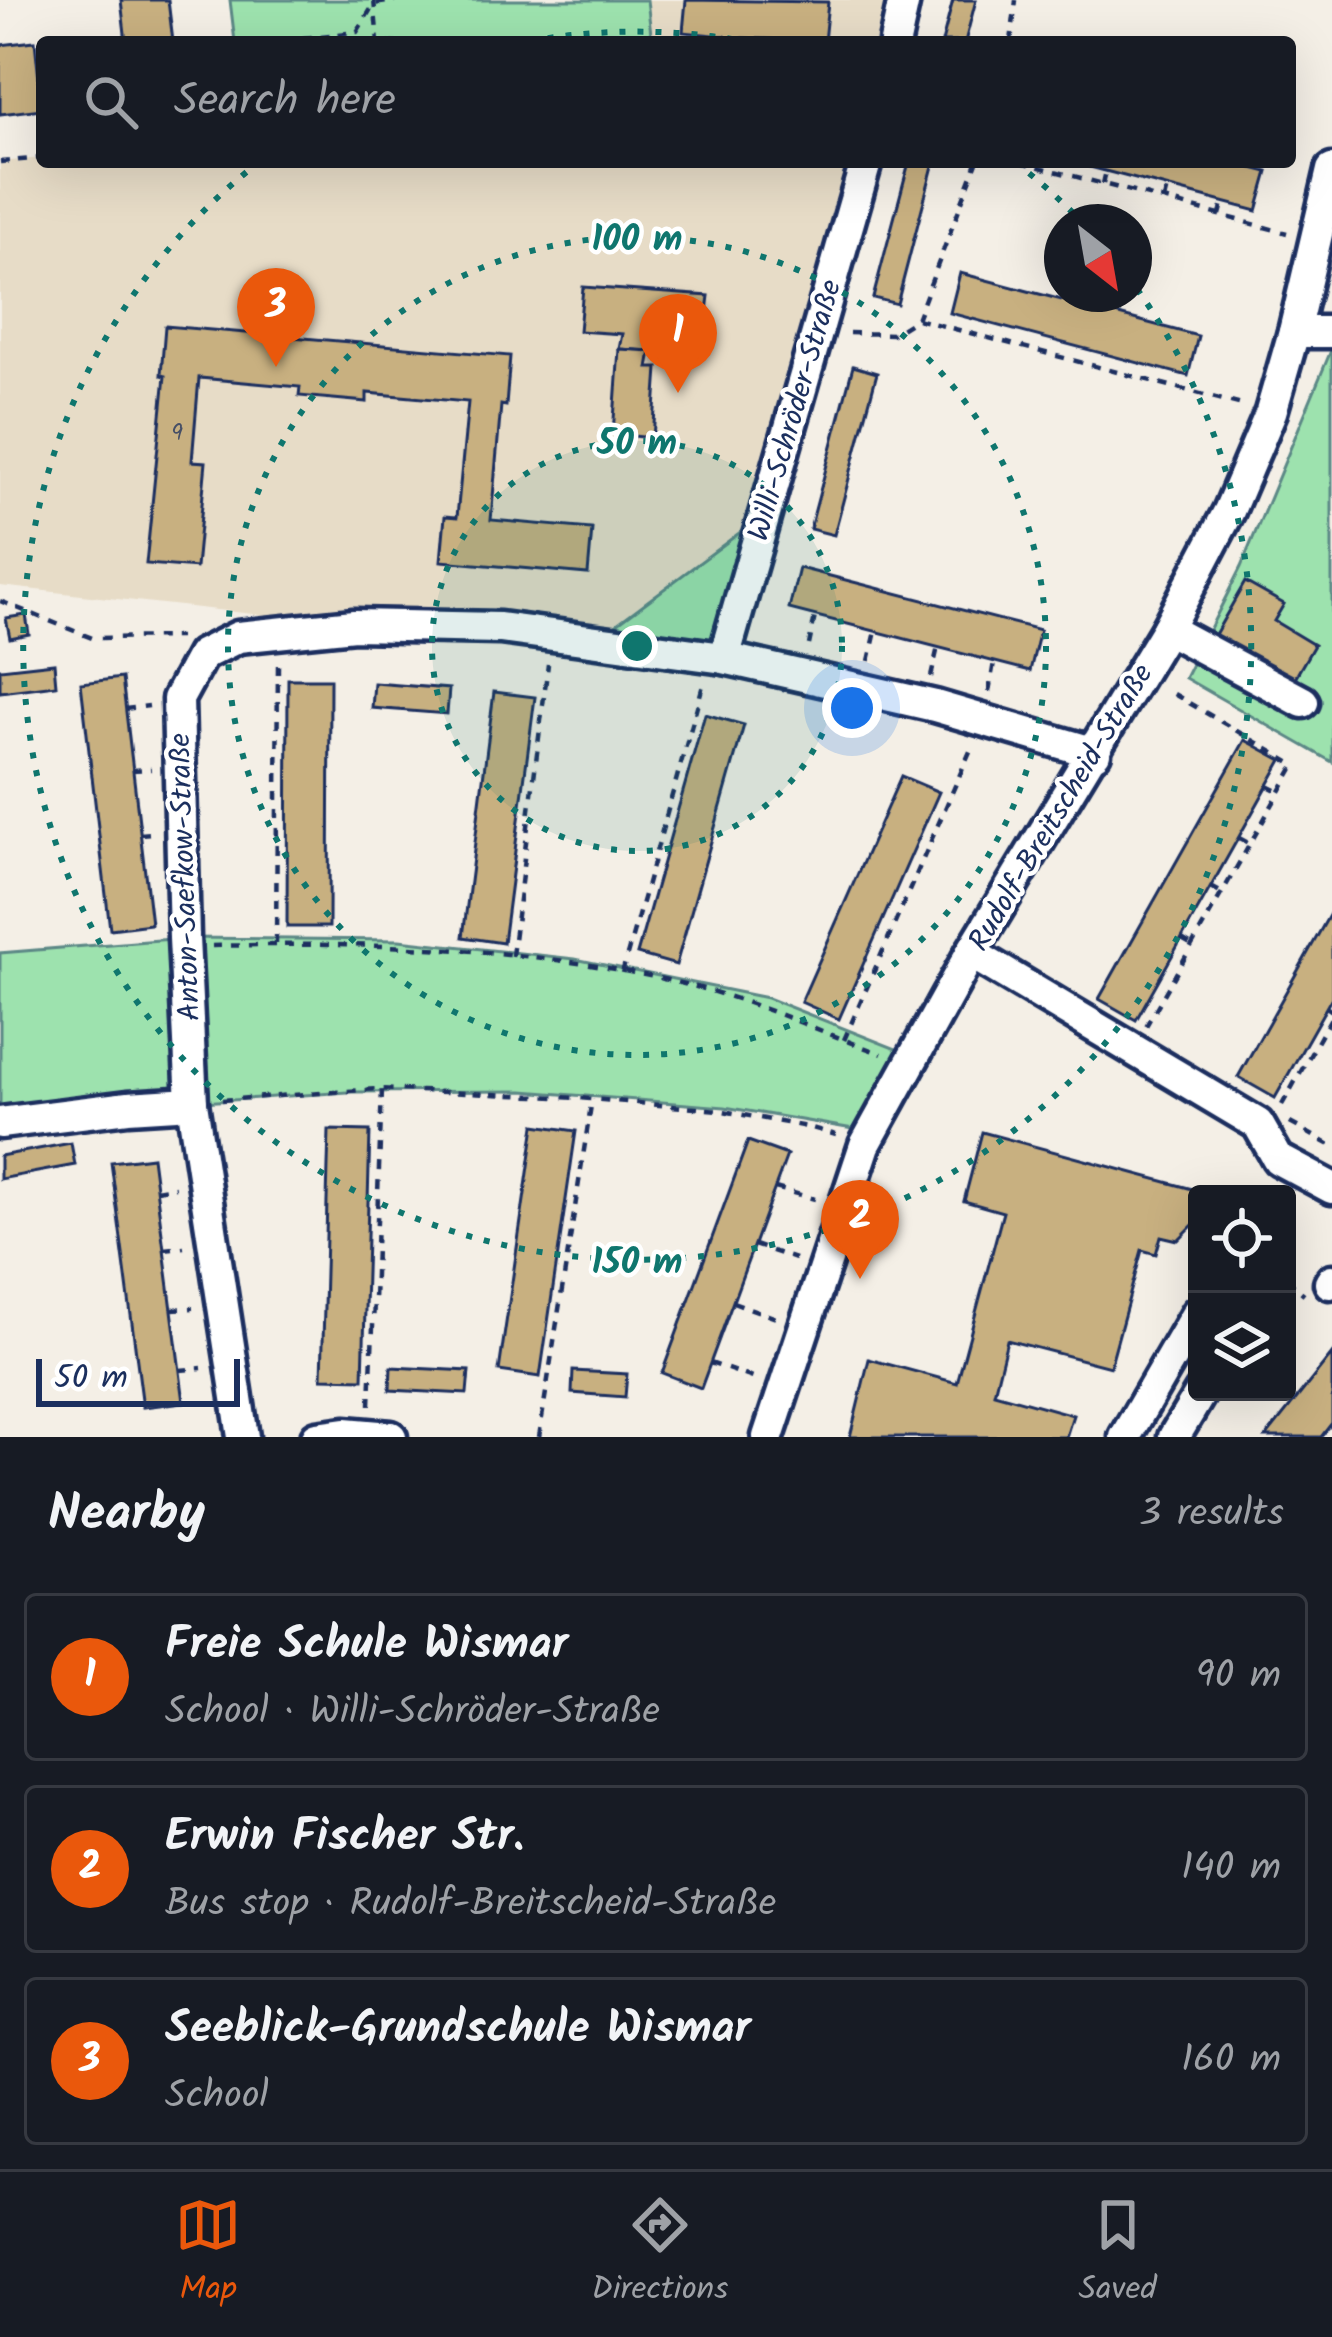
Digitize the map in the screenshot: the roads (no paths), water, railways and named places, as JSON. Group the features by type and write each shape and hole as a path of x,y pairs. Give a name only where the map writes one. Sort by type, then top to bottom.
{"street":[{"path":"897,36 904,0"},
{"name":"Willi-Schröder-Straße","path":"717,657 864,168"},
{"name":"Rudolf-Breitscheid-Straße","path":"768,1437 865,1144 971,953 1141,675 1219,532 1270,412 1332,170"},
{"path":"1294,332 1332,332"},
{"name":"Anton-Saefkow-Straße","path":"242,1437 192,1102 178,699 202,655 238,638 354,625 500,628 717,657"},
{"path":"1167,629 1303,702"},
{"path":"717,657 925,704 1095,753"},
{"path":"971,953 1258,1124 1278,1159 1332,1188"},
{"path":"0,1123 192,1102"},
{"path":"1125,1437 1187,1352"},
{"path":"1174,1437 1196,1401"},
{"path":"317,1437 380,1436"}],"place":[{"name":"Seeblick-Grundschule Wismar","path":"276,367"},
{"name":"Freie Schule Wismar","path":"678,393"},
{"name":"Erwin Fischer Str.","path":"860,1279"}]}
